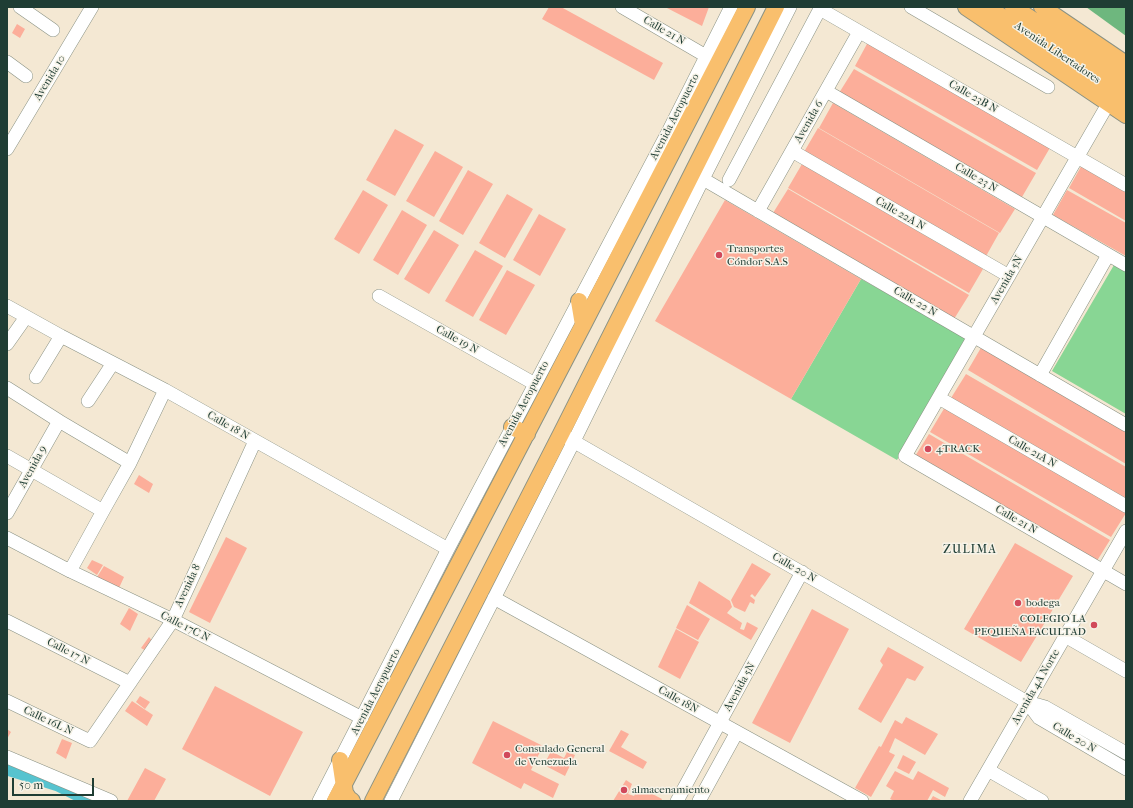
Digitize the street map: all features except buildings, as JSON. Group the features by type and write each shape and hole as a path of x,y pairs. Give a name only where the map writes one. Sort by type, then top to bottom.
{"main road":[{"name":"Avenida Aeropuerto","path":"335,801 747,7"},
{"path":"372,800 568,437 776,7"},
{"path":"966,7 1126,115"},
{"name":"Avenida Libertadores","path":"987,7 1126,99"},
{"name":"Avenida Libertadores","path":"1014,7 1126,81"},
{"path":"1042,7 1126,64"},
{"path":"579,301 583,325"},
{"path":"512,427 526,434"},
{"path":"340,760 345,793 352,801"}],"street":[{"path":"20,7 53,30"},
{"name":"Avenida 10","path":"7,149 92,7"},
{"name":"Calle 21 N","path":"622,7 706,56"},
{"name":"Avenida Aeropuerto","path":"319,801 448,549 668,132 731,7"},
{"path":"618,336 703,180 790,7"},
{"path":"911,7 1048,87"},
{"path":"728,180 820,8"},
{"name":"Calle 23B N","path":"820,8 1126,185"},
{"name":"Avenida 6","path":"758,211 860,32"},
{"path":"7,62 26,76"},
{"name":"Calle 23 N","path":"826,92 1126,265"},
{"name":"Avenida 5N","path":"905,456 1108,104"},
{"name":"Calle 22A N","path":"792,151 1009,276"},
{"name":"Calle 22 N","path":"703,180 1126,425"},
{"path":"1040,375 1108,255"},
{"name":"Calle 19 N","path":"379,296 535,384"},
{"name":"Calle 18 N","path":"7,306 165,390 448,549"},
{"path":"7,344 26,317"},
{"path":"36,377 61,336"},
{"path":"88,401 113,363"},
{"path":"7,388 130,463"},
{"path":"70,571 130,463 165,390"},
{"name":"Calle 21A N","path":"939,398 1126,506"},
{"name":"Avenida 9","path":"7,513 59,421"},
{"path":"391,801 494,598 568,437"},
{"name":"Calle 20 N","path":"568,437 1027,702 1045,707 1126,753"},
{"name":"Avenida 8","path":"90,740 173,620 254,441"},
{"path":"7,456 103,511"},
{"name":"Calle 21 N","path":"905,456 1126,584"},
{"name":"Avenida 4A Norte","path":"970,801 1126,531"},
{"name":"Calle 17C N","path":"7,538 70,571 173,620 362,718"},
{"name":"Avenida 5N","path":"677,801 802,572"},
{"name":"Calle 18N","path":"494,598 862,801"},
{"name":"Calle 17 N","path":"7,620 130,683"},
{"path":"1065,636 1126,671"},
{"name":"Calle 16L N","path":"7,701 90,740"},
{"name":"Calle 20 N","path":"1027,702 1039,718 1126,769"},
{"path":"699,801 737,732"},
{"path":"7,757 110,801"},
{"path":"988,770 1042,801"}],"green space":[{"path":"1086,7 1126,7 1126,36"},
{"path":"1114,265 1126,272 1126,414 1052,371"},
{"path":"861,279 966,337 897,460 791,399"}],"waterway":[{"path":"7,770 58,786 88,801"}],"place":[{"name":"Transportes Cóndor S.A.S","path":"719,255"},
{"name":"4TRACK","path":"928,449"},
{"name":"bodega","path":"1018,603"},
{"name":"COLEGIO LA PEQUEÑA FACULTAD","path":"1094,625"},
{"name":"Consulado General de Venezuela","path":"507,755"},
{"name":"almacenamiento","path":"624,790"}],"district":[{"name":"ZULIMA","path":"970,550"}]}
